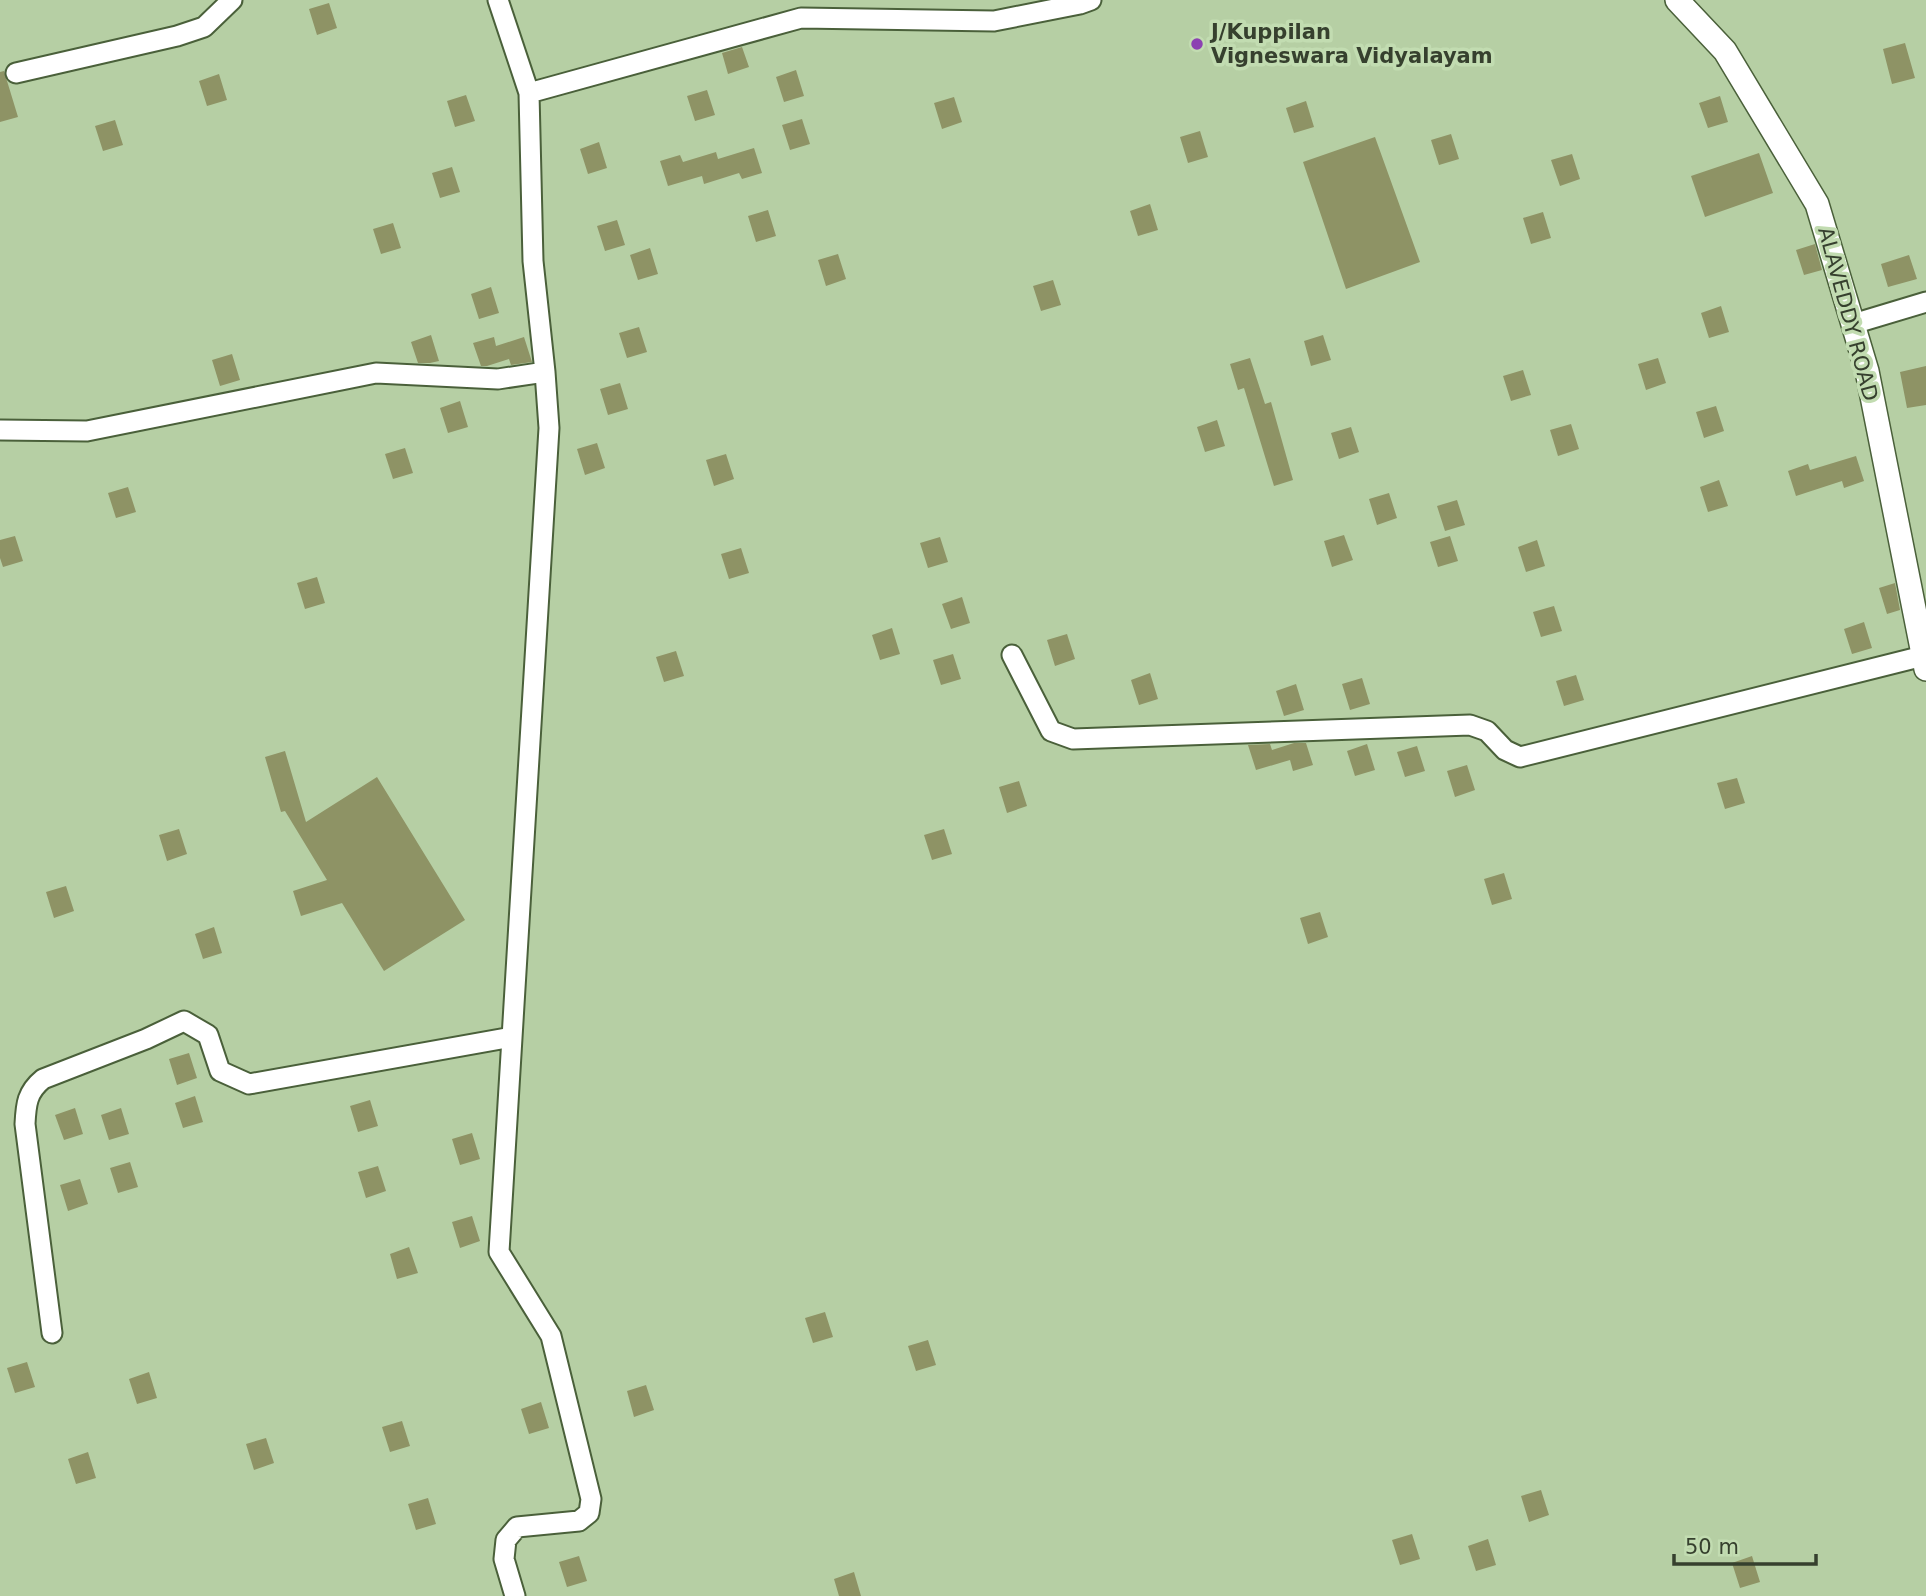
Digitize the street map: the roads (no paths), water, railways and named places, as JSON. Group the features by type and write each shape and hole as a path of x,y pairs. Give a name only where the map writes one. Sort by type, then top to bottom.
{"street":[{"path":"16,73 177,36 204,27 232,0"},
{"path":"498,0 529,93 533,261 548,428 499,1252 551,1336 591,1499 589,1513 579,1521 517,1527 506,1540 504,1559 515,1596"},
{"path":"529,93 801,18 994,21 1091,0"},
{"name":"ALAVEDDY ROAD","path":"1677,0 1725,51 1818,204 1867,371 1918,585 1925,662"},
{"path":"1853,324 1926,302"},
{"path":"0,430 87,431 376,373 498,379 545,372"},
{"path":"1012,655 1051,731 1073,739 1470,725 1487,731 1505,750 1520,757 1925,662"},
{"path":"52,1333 25,1124 26,1100 32,1088 43,1079 146,1039 184,1021 208,1035 220,1071 249,1084 512,1037"}],"place":[{"name":"J/Kuppilan Vigneswara Vidyalayam","path":"1197,44"}]}
